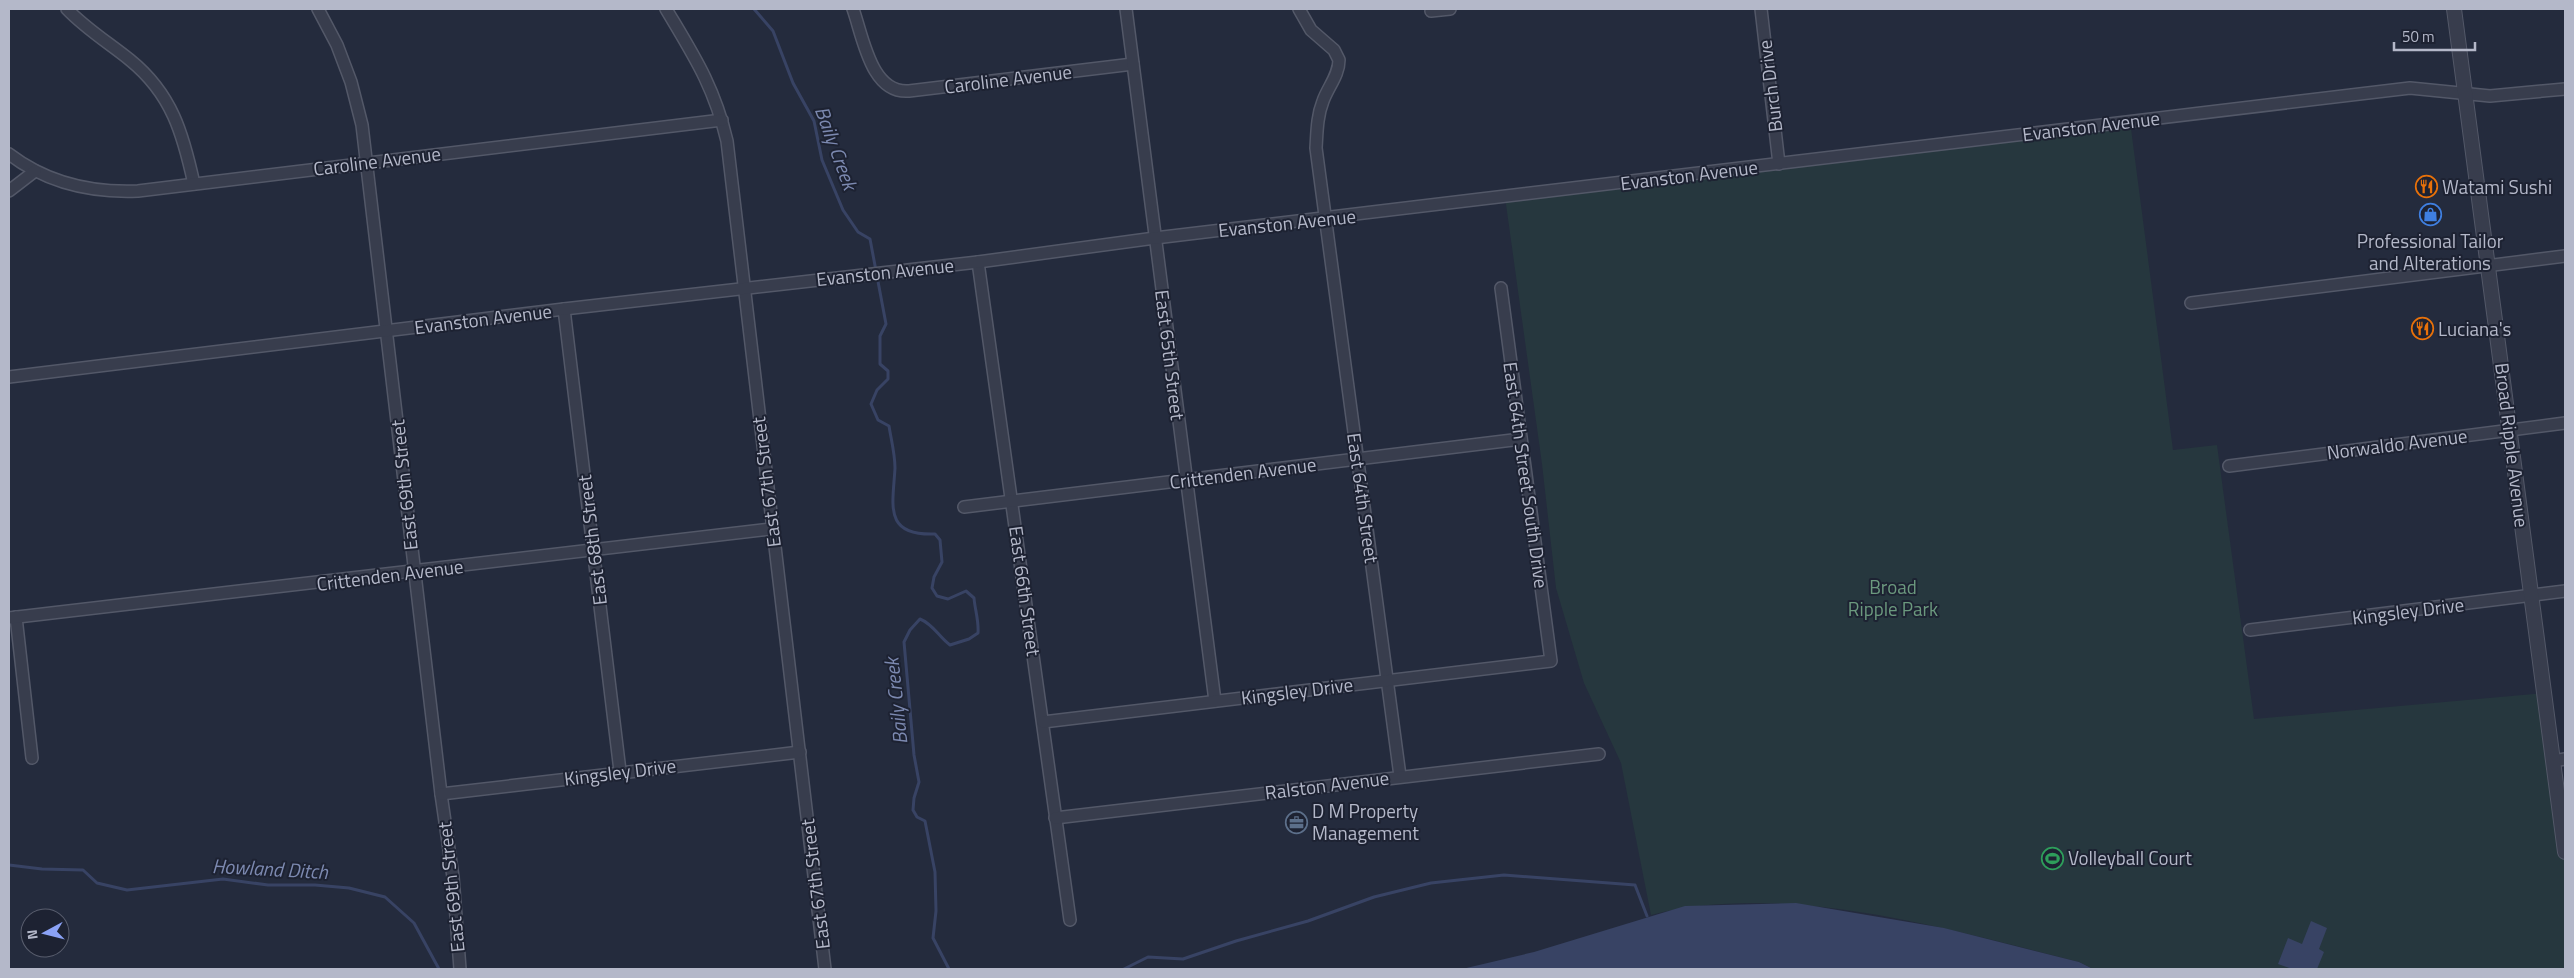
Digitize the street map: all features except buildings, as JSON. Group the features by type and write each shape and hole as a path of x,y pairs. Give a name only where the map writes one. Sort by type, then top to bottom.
{"street":[{"path":"67,9 96,35 133,63 158,89 172,110 182,133 194,184"},
{"name":"East 69th Street","path":"318,9 337,44 351,82 362,125 440,794 453,877 460,969"},
{"name":"East 67th Street","path":"666,9 703,71 716,100 727,140 771,529 800,752 825,969"},
{"name":"Caroline Avenue","path":"853,9 874,68 884,84 894,90 906,92 1133,64"},
{"name":"East 65th Street","path":"1126,9 1215,701"},
{"name":"East 64th Street","path":"1299,9 1311,30 1338,56 1339,65 1322,101 1316,148 1400,776"},
{"path":"1431,11 1450,9"},
{"name":"Burch Drive","path":"1761,9 1779,164"},
{"name":"Broad Ripple Avenue","path":"2454,9 2531,595 2559,760 2565,852"},
{"name":"Evanston Avenue","path":"9,377 564,309 978,262 1156,238 2410,88 2490,96 2565,89"},
{"name":"Caroline Avenue","path":"9,154 35,171 74,186 105,191 138,191 722,120"},
{"path":"9,191 35,171"},
{"path":"2191,303 2565,256"},
{"name":"East 66th Street","path":"978,262 1013,501 1070,920"},
{"name":"East 64th Street South Drive","path":"1501,288 1550,661"},
{"name":"East 68th Street","path":"564,309 620,771"},
{"name":"Norwaldo Avenue","path":"2229,466 2565,423"},
{"name":"Crittenden Avenue","path":"964,506 1520,439"},
{"name":"Crittenden Avenue","path":"13,617 414,572 771,529"},
{"name":"Kingsley Drive","path":"2250,630 2565,591"},
{"path":"13,617 32,758"},
{"name":"Kingsley Drive","path":"1042,722 1550,661"},
{"name":"Kingsley Drive","path":"440,794 620,771 800,752"},
{"name":"Ralston Avenue","path":"1055,818 1599,754"}],"green space":[{"name":"Broad Ripple Park","path":"2130,121 2173,450 2217,445 2254,719 2544,693 2565,854 2565,969 2093,969 2079,962 1921,923 1811,906 1756,903 1702,906 1651,915 1621,763 1584,683 1556,588 1542,464 1505,197"}],"water":[{"path":"1796,903 1944,928 2079,962 2093,969 1462,969 1534,952 1685,906"},
{"path":"2311,921 2327,928 2319,949 2324,952 2317,969 2292,969 2278,964 2288,938 2302,944"}],"waterway":[{"name":"Baily Creek","path":"754,9 773,31 793,83 814,121 822,160 843,210 858,232 870,239 886,324 880,336 880,364 888,371 888,379 877,390 871,404 878,420 889,426 895,463 893,494 895,516 899,524 907,530 935,534 940,540 942,562 934,577 932,588 937,596 948,599 966,591 974,598 978,633 969,639 950,645 929,624 920,619 910,630 904,642 914,755 919,782 914,798 913,810 917,817 925,821 935,872 936,911 933,938 949,969"},
{"name":"Howland Ditch","path":"9,865 42,869 83,870 97,883 127,890 223,879 268,885 315,885 349,888 385,897 414,923 439,969"},
{"path":"1124,969 1148,957 1183,959 1236,941 1308,921 1374,897 1431,883 1504,875 1635,885 1647,916"}],"place":[{"name":"Watami Sushi","path":"2426,187"},
{"name":"Professional Tailor and Alterations","path":"2430,215"},
{"name":"Luciana's","path":"2422,329"},
{"name":"D M Property Management","path":"1296,822"},
{"name":"Volleyball Court","path":"2052,858"}]}
